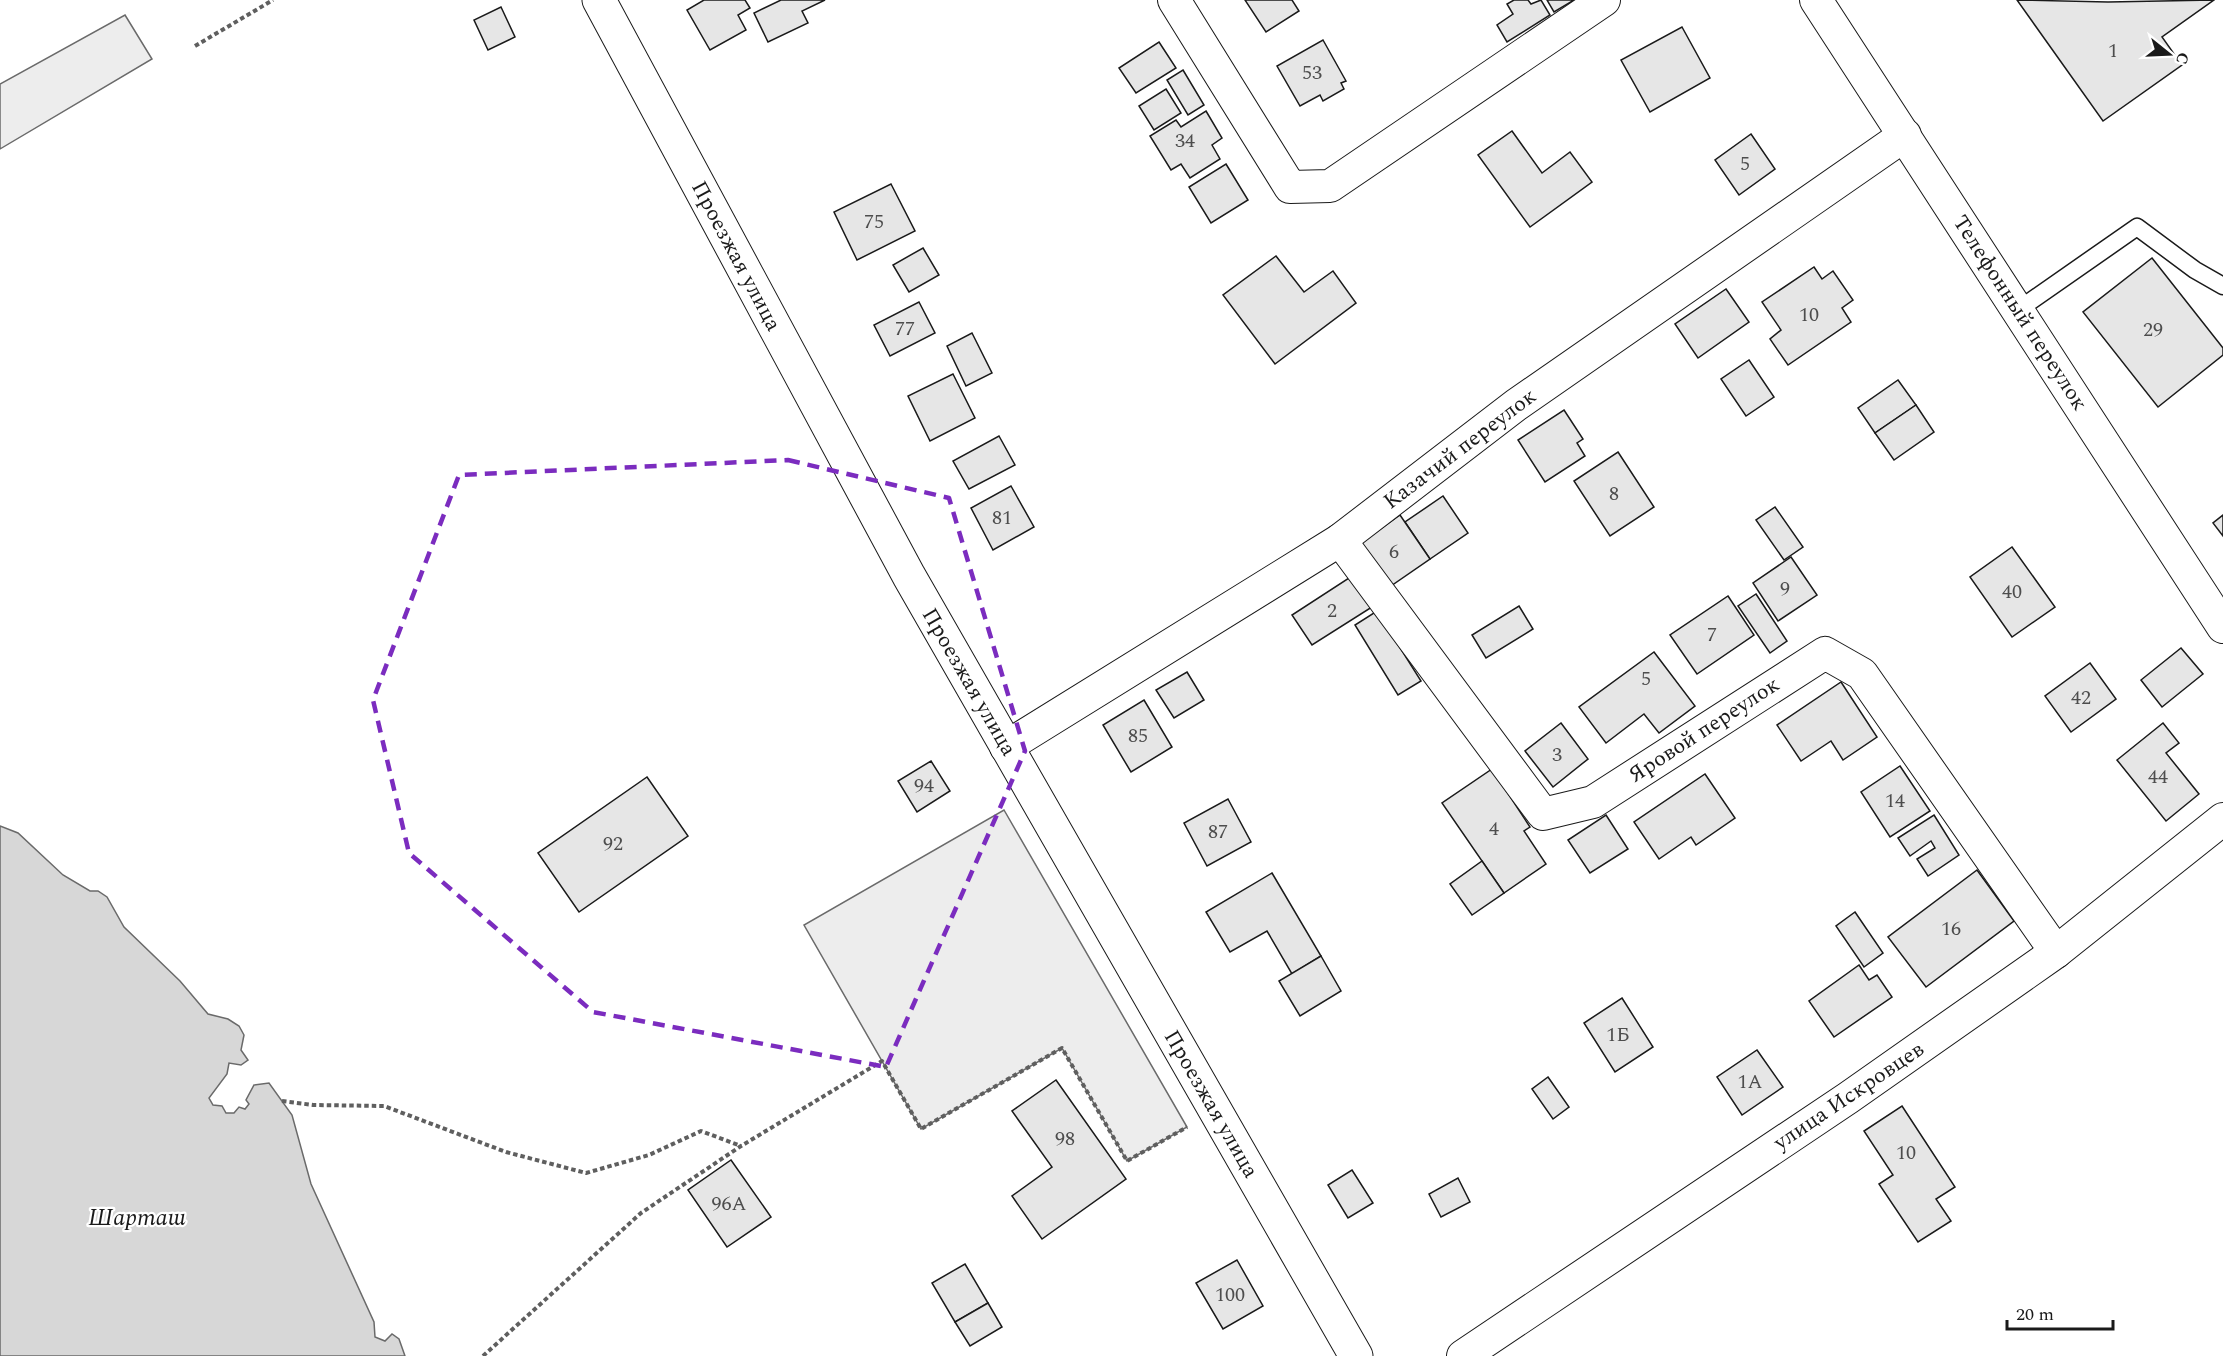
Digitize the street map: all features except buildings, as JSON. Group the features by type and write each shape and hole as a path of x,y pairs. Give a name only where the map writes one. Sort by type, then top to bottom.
{"main road":[{"name":"Проезжая улица","path":"599,0 909,576 1356,1356"}],"street":[{"path":"1174,0 1290,187 1330,186 1604,0"},
{"name":"Телефонный переулок","path":"1816,0 2223,627"},
{"name":"Казачий переулок","path":"1006,747 1340,540 1516,405 1905,135"},
{"name":"Яровой переулок","path":"1340,540 1543,814 1593,802 1825,653 1863,674 2056,952"},
{"name":"улица Искровцев","path":"1463,1356 1848,1098 2056,952 2223,819"}],"lane":[{"path":"2018,310 2137,227 2195,270 2223,286"}],"path":[{"path":"195,46 273,0"},
{"path":"483,1356 641,1213 741,1146 882,1061 921,1129 1062,1048 1127,1161 1187,1127"},
{"path":"282,1101 313,1105 384,1106 506,1152 586,1173 649,1155 701,1131 741,1146"}],"highlighted area":[{"path":"788,460 949,498 1025,751 886,1067 593,1012 409,853 373,700 459,475"}],"shaded area":[{"path":"125,15 152,59 0,149 0,84"},
{"path":"1004,810 1187,1127 1127,1161 1062,1048 921,1129 804,925"}],"water":[{"name":"Шарташ","path":"0,826 18,833 63,875 90,891 98,891 107,897 124,927 180,981 208,1014 228,1019 239,1026 244,1035 241,1050 248,1060 241,1065 229,1063 227,1074 209,1098 213,1105 222,1106 226,1113 234,1113 239,1107 245,1109 249,1104 246,1100 254,1085 269,1083 292,1115 311,1184 374,1322 375,1337 385,1341 392,1334 399,1339 405,1356 0,1356"}]}
